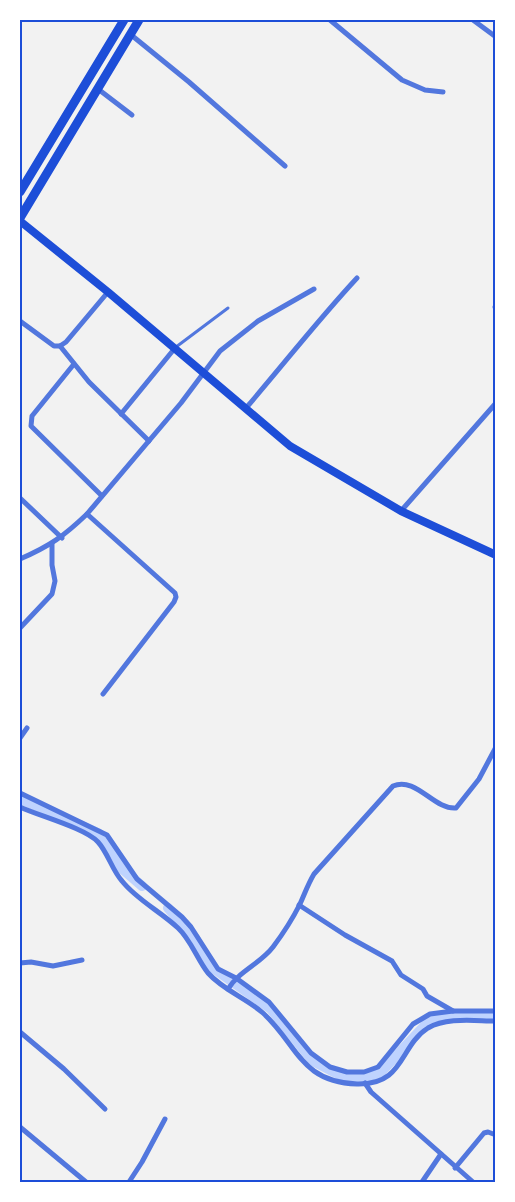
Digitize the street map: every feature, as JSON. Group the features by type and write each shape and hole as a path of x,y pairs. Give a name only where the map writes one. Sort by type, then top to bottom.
{"highway":[{"path":"20,192 124,20"},
{"path":"20,219 139,20"}],"main road":[{"path":"20,219 290,446 401,511 495,555"}],"street":[{"path":"330,20 402,80 425,90 443,92"},
{"path":"473,20 495,37"},
{"path":"130,34 285,166"},
{"path":"98,89 132,115"},
{"path":"246,408 329,308 357,278"},
{"path":"20,559 52,544 87,513 149,441 220,351 258,321 314,289"},
{"path":"60,346 66,342 108,292"},
{"path":"20,321 54,345 60,346 89,382 149,441"},
{"path":"121,414 175,348"},
{"path":"74,364 32,416 31,426 102,496"},
{"path":"401,511 495,403"},
{"path":"20,498 62,537"},
{"path":"87,513 176,596 174,602 103,694"},
{"path":"20,628 52,594 55,581 52,544"},
{"path":"20,738 27,728"},
{"path":"232,984 268,952 299,905 314,874 393,786 406,785 440,804 452,809 456,808 479,779 495,747"},
{"path":"20,793 103,838 130,889 178,928 208,973 276,1008 318,1060 338,1070 360,1079 376,1082 388,1076 420,1034 434,1025 495,1021"},
{"path":"20,807 81,832 103,838 120,867 182,917 218,969 263,1013 298,1057 310,1068 331,1080 360,1079 378,1067 419,1020 430,1014 453,1011 495,1011"},
{"path":"299,905 345,935 392,961 401,975 423,989 427,996 453,1011"},
{"path":"20,963 31,962 53,966 82,960"},
{"path":"20,1032 64,1069 105,1109"},
{"path":"360,1079 371,1092 473,1182"},
{"path":"129,1182 165,1119"},
{"path":"20,1127 86,1182"},
{"path":"456,1168 484,1134 488,1132 495,1135"},
{"path":"422,1182 441,1154"}],"lane":[{"path":"175,348 228,308"}],"waterway":[{"path":"20,799 98,833 110,846 120,867 142,886"},
{"path":"168,908 195,938 210,966 271,1009 313,1061 338,1074 352,1078 364,1078 381,1072 432,1018 459,1014 496,1015"}]}
